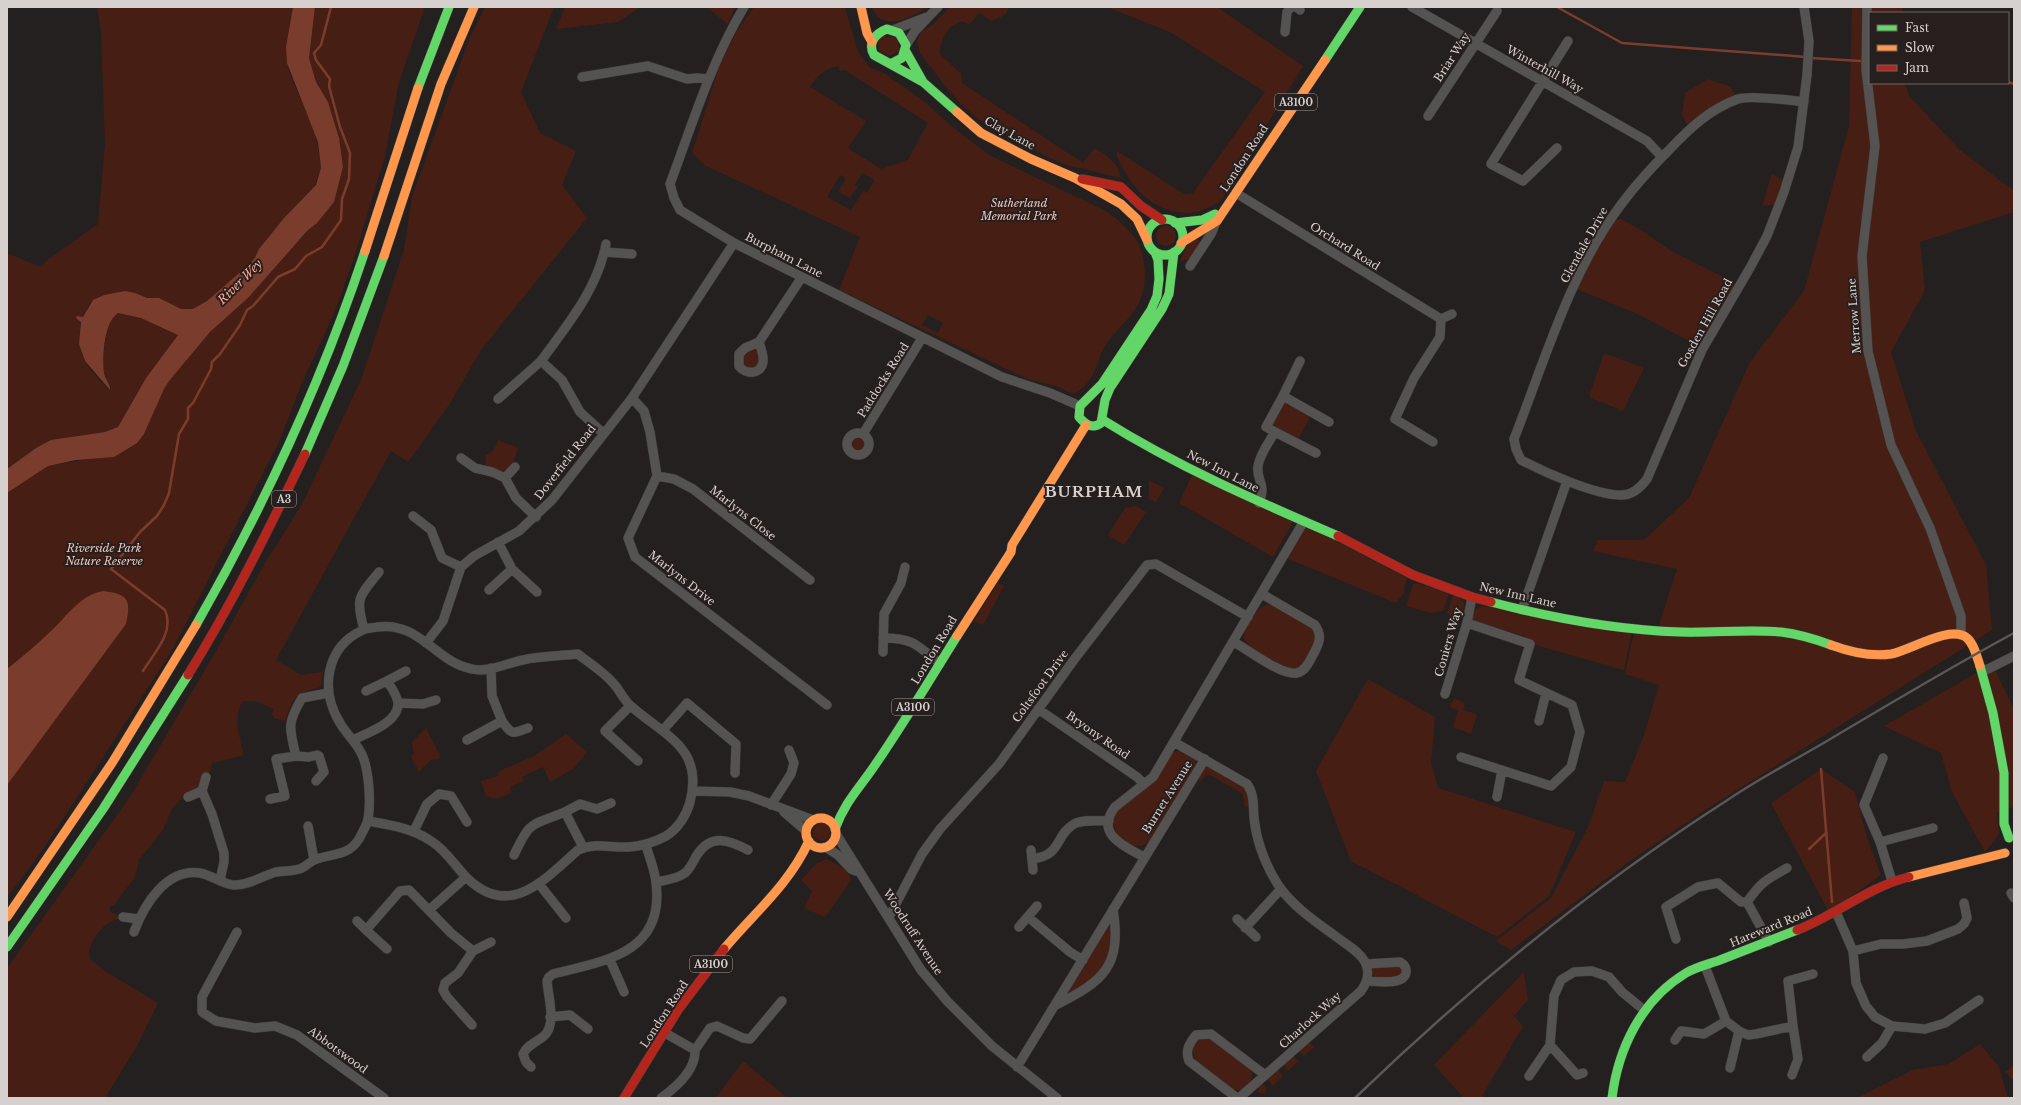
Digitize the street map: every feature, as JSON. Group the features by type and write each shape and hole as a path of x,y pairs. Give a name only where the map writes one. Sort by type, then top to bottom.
{"main road":[{"name":"A3","path":"7,917 150,704 209,605 255,518 298,426 336,333 361,264 425,68 449,7"},
{"name":"A3","path":"7,947 85,836 180,689 239,588 285,498 343,366 394,227 437,93 474,7"},
{"name":"Clay Lane","path":"861,7 872,42 872,52 876,58 923,82 981,133 1031,159 1075,178 1122,204 1137,219 1147,240"},
{"name":"Clay Lane","path":"867,7 871,16 876,21 890,30 899,33 923,82"},
{"name":"London Road","path":"1174,252 1181,243 1217,221 1360,7"},
{"path":"872,42 878,34 890,30"},
{"path":"890,64 902,58 906,48"},
{"name":"Clay Lane","path":"1075,178 1107,183 1121,187 1141,206 1162,220"},
{"name":"London Road","path":"1162,220 1175,223 1202,220 1210,217 1229,204"},
{"path":"1155,252 1165,255 1174,252 1169,294 1162,309 1110,388 1105,400 1105,416 1103,420 1095,426 1086,425 1079,417 1083,404 1102,384 1151,310 1158,290 1159,270 1155,252 1147,240 1149,229 1152,224 1162,220"},
{"path":"1175,223 1182,232 1181,243"},
{"path":"1083,404 1094,400 1098,401 1104,407"},
{"name":"New Inn Lane","path":"1103,420 1216,484 1355,544 1413,576 1472,597 1522,610 1650,630 1681,632 1781,632 1812,638 1847,651 1869,655 1892,654 1947,634 1961,635"},
{"name":"London Road","path":"836,832 841,813 853,793 874,767 940,664 968,617 985,582 1006,547 1012,545 1086,425"},
{"path":"1961,635 1970,641 1982,672 2002,755 2004,773 2004,824 2012,837 2004,846 2005,853 2014,858"},
{"name":"London Road","path":"817,819 845,797 853,793"},
{"path":"817,819 830,821 836,832 832,843 823,848 812,845 809,842 805,830 817,819"},
{"name":"London Road","path":"624,1098 715,958 793,874 809,842"},
{"name":"London Road","path":"793,874 799,872 811,858 823,848"},
{"name":"Hareward Road","path":"1612,1098 1615,1073 1624,1047 1644,1010 1662,991 1686,973 1814,924 1862,895 1892,881 2005,853"}],"street":[{"name":"Burpham Lane","path":"744,7 722,49 709,80 670,184 674,198 680,210 734,243 1002,377 1083,404"},
{"path":"906,48 915,31 938,7"},
{"name":"Winterhill Way","path":"1412,7 1647,141 1662,157"},
{"name":"Gosden Hill Road","path":"1567,481 1608,493 1624,495 1637,490 1647,479 1702,350 1752,266 1767,236 1784,192 1798,147 1804,102 1809,41 1804,7"},
{"name":"Merrow Lane","path":"1867,7 1866,70 1874,146 1862,256 1868,351 1891,445 1930,528 1961,616 1961,635"},
{"path":"1285,32 1286,9"},
{"name":"Briar Way","path":"1428,116 1497,11"},
{"path":"890,30 928,17"},
{"path":"1557,148 1523,181 1490,164 1568,41"},
{"path":"582,77 648,66 687,79 696,78 709,80"},
{"name":"Glendale Drive","path":"1567,481 1521,460 1516,449 1514,439 1572,290 1595,246 1615,213 1662,157 1689,129 1714,110 1739,99 1776,99 1804,102"},
{"name":"Orchard Road","path":"1236,193 1441,319"},
{"name":"London Road","path":"1190,266 1211,234 1217,221"},
{"path":"657,476 652,438 644,411 632,398 734,243"},
{"path":"498,399 541,361 577,313 603,264 606,248 632,254"},
{"path":"759,342 802,277"},
{"path":"1433,442 1395,419 1414,378 1440,337 1441,319 1452,314"},
{"name":"Paddocks Road","path":"863,434 922,338"},
{"path":"541,361 562,380 580,412 603,433"},
{"path":"1300,361 1266,427 1316,453"},
{"path":"1283,396 1329,422"},
{"name":"Doverfield Road","path":"461,567 474,556 519,530 536,517 552,500 603,433 632,398"},
{"path":"1259,503 1263,488 1258,475 1258,467 1275,432"},
{"path":"461,458 475,468 492,472 505,478 516,498 536,517"},
{"path":"505,478 515,467"},
{"name":"Marlyns Close","path":"657,476 674,479 692,489 810,580"},
{"name":"Marlyns Drive","path":"657,476 628,538 634,557 827,705"},
{"path":"1522,610 1567,481"},
{"path":"413,516 431,530 442,558 461,567 443,621 426,643"},
{"name":"Burnet Avenue","path":"1109,821 1110,813 1115,807 1153,776 1234,642 1304,521"},
{"path":"498,542 512,569 536,592"},
{"name":"Coltsfoot Drive","path":"889,917 922,854 940,829 999,764 1038,709 1147,565 1156,564 1248,617"},
{"path":"883,652 884,614 901,584 905,567"},
{"path":"489,590 512,569"},
{"path":"364,629 358,609 358,601 360,595 379,572"},
{"path":"1234,642 1286,673 1298,673 1306,667 1320,642 1319,632 1315,625 1262,594"},
{"name":"Coniers Way","path":"1445,694 1467,623 1472,597"},
{"path":"1460,757 1551,786 1572,767 1580,732 1572,705 1519,680 1530,644 1467,623"},
{"path":"134,932 139,919 163,885 174,877 188,873 201,873 232,885 246,884 277,872 301,868 314,860 348,852 358,841 368,821 369,805 367,774 363,757 332,709 328,693 328,675 335,654 346,640 364,629 384,626 400,627 412,633 453,663 473,670 491,668 524,660 578,654 613,682 630,706 679,743 688,755 693,775 693,791 688,810 678,825 668,835 646,845 628,847 592,845 583,847 529,891 513,895 501,895 478,888 437,845 414,831 368,821"},
{"path":"883,638 902,638 910,641 940,664"},
{"path":"1982,672 2014,656"},
{"path":"491,668 492,696 502,721 510,733 514,734 528,728"},
{"path":"366,691 406,670"},
{"path":"353,740 392,718 398,704 387,681"},
{"path":"296,756 291,734 292,716 302,698 328,693"},
{"path":"1539,721 1546,693"},
{"path":"398,704 423,704 436,700"},
{"path":"663,730 687,704 736,744 735,773"},
{"path":"630,706 605,730 638,761"},
{"name":"Bryony Road","path":"1038,709 1137,777 1143,783"},
{"path":"467,740 502,721"},
{"name":"Burnet Avenue","path":"1017,1067 1205,759 1174,742"},
{"path":"771,805 791,774 794,763 789,750"},
{"path":"270,799 285,796 276,759 318,755 324,772 316,781"},
{"path":"1883,758 1864,805 1880,842 1892,881"},
{"path":"1205,759 1247,784 1251,789 1259,845 1281,889 1315,921 1358,953 1366,964 1367,981 1400,980 1406,972 1404,964 1400,962 1382,961 1366,964"},
{"path":"1497,797 1502,770"},
{"path":"206,777 202,791 212,814 224,853 224,862 220,880"},
{"path":"188,797 202,791"},
{"path":"693,791 730,792 748,796 780,809 817,819"},
{"path":"414,831 427,804 439,794 451,796 467,822"},
{"path":"514,855 530,826 541,820 565,812 580,804 597,810 611,803"},
{"path":"780,809 805,830"},
{"path":"565,812 583,847"},
{"path":"1033,870 1032,855 1048,855 1074,825 1082,821 1109,821 1110,832 1115,840 1125,848 1144,857"},
{"path":"308,826 314,860"},
{"path":"1880,842 1933,828"},
{"name":"Woodruff Avenue","path":"836,832 859,873 889,917 921,970 948,1002 992,1046 1057,1098"},
{"path":"656,882 679,877 686,872 706,844 717,840 731,841 748,850"},
{"path":"530,1067 523,1054 526,1049 546,1035 550,1026 547,981 549,977 553,974 610,960 627,952 643,937 652,922 657,904 656,882 646,845"},
{"name":"Woodruff Avenue","path":"823,848 838,855 851,869 859,873"},
{"path":"1747,902 1758,887 1769,877 1787,868"},
{"path":"429,910 466,876"},
{"path":"1676,939 1666,907 1698,887 1718,883 1740,902 1747,902"},
{"path":"539,884 566,918"},
{"path":"1245,928 1281,889"},
{"path":"366,930 400,891 409,890 451,933 473,951"},
{"path":"1747,902 1770,942"},
{"path":"1853,951 1881,944 1903,944 1927,941 1958,929 1964,924 1966,918 1964,903"},
{"path":"1019,927 1037,906"},
{"path":"1056,1005 1085,991 1100,977 1111,962 1116,941 1113,909"},
{"path":"1836,912 1853,951 1856,983 1866,1006 1875,1017 1892,1026 1924,1029 1951,1019 1979,1000"},
{"path":"123,916 139,919"},
{"path":"1028,917 1070,952 1083,960"},
{"path":"1237,919 1256,937"},
{"path":"357,922 387,949"},
{"name":"Abbotswood","path":"237,932 202,997 202,1012 216,1022 255,1028 275,1026 297,1035 384,1098"},
{"path":"472,1025 447,997 443,990 445,983 458,973 473,951 491,942"},
{"path":"610,960 624,992"},
{"path":"1706,966 1726,1022 1739,1031 1748,1034 1756,1034 1793,1026"},
{"path":"1529,1076 1550,1045 1554,996 1561,980 1574,972 1592,971 1609,977 1622,992 1644,1010"},
{"path":"1792,1075 1798,1059 1788,981 1813,974"},
{"name":"Charlock Way","path":"1265,1075 1211,1034 1196,1035 1188,1045 1186,1054 1189,1062 1238,1098 1279,1064 1361,991 1367,981"},
{"path":"661,1098 677,1086 695,1058 695,1050 710,1028 717,1026 743,1038 750,1039 782,1001"},
{"path":"550,1017 570,1015 588,1029"},
{"path":"1675,1040 1682,1028 1704,1034 1726,1022"},
{"path":"1867,1057 1882,1043 1892,1026"},
{"path":"1730,1068 1739,1031"},
{"path":"665,1033 695,1050"},
{"path":"1550,1045 1577,1074 1583,1073"}],"green space":[{"path":"97,7 293,7 287,48 289,72 316,134 321,168 314,187 284,218 265,241 255,258 230,282 207,301 193,310 181,309 170,305 161,299 147,298 125,291 98,297 90,303 83,317 79,317 81,352 90,369 109,390 111,389 104,372 104,348 107,331 113,317 118,313 141,318 177,333 177,336 146,378 118,427 105,432 71,437 36,448 7,469 7,253 41,267 47,260 98,224 105,144 101,32"},
{"name":"Riverside Park Nature Reserve","path":"315,7 425,7 399,82 385,156 353,261 335,311 301,385 279,442 171,652 46,845 7,898 7,493 48,466 94,458 144,434 169,381 210,332 249,297 307,231 317,223 334,202 343,166 327,100 316,82 309,58"},
{"path":"485,7 554,7 521,92 540,133 576,151 562,185 587,218 481,350 449,405 408,462 391,451 276,660 301,675 323,672 321,686 301,693 297,696 290,707 285,721 274,718 272,714 274,709 258,702 243,701 237,720 244,755 212,763 207,782 200,791 181,799 172,809 163,830 139,860 135,877 113,906 111,905 109,911 119,916 119,919 114,920 102,928 97,934 90,947 90,959 105,971 158,1003 137,1046 105,1098 7,1098 7,968 130,797 216,651 264,565 302,504 361,380 404,250 412,197 469,40"},
{"path":"565,7 640,7 618,22 556,29"},
{"path":"706,7 735,7 728,24"},
{"name":"Sutherland Memorial Park","path":"754,7 845,7 858,52 870,68 884,73 925,102 949,124 989,155 1106,211 1127,228 1137,241 1143,256 1145,274 1141,299 1134,311 1106,344 1087,384 1073,394 1056,386 1028,379 839,290 860,237 706,166 692,153 719,67 736,33","holes":["838,66 840,71 845,70 928,123 908,160 881,169 848,148 866,121 810,87 822,73","862,173 875,180 867,193 863,191 851,210 827,197 840,175 846,178 838,192 850,198 858,187 855,185","928,315 943,323 938,333 922,325"]},
{"path":"872,7 928,7 906,19 890,22 883,20 877,15"},
{"path":"950,7 1009,8 1005,15 992,21 979,13 969,25 962,21 957,23 943,38 940,54 961,74 962,83 1083,163 1095,148 1112,160 1118,168 1121,178 1067,165 1050,158 978,119 963,106 950,92 920,53 917,41 921,32 931,26"},
{"path":"1107,7 1217,7 1303,66 1220,202 1201,211 1192,213 1177,212 1158,205 1149,200 1134,186 1118,160 1117,151 1184,194 1193,193 1265,92 1170,32"},
{"path":"1852,7 1903,7 1901,12 1869,12 1869,84 1905,84 1909,96 1960,150 2014,191 2014,212 1920,242 1925,290 1891,352 1916,431 1986,565 1992,630 1702,812 1631,860 1511,950 1496,941 1551,898 1589,825 1604,781 1625,782 1643,738 1659,685 1625,674 1634,632 1656,634 1677,569 1593,551 1598,540 1644,540 1689,498 1750,362 1804,291 1849,126"},
{"path":"881,36 898,37 899,51 890,56 879,51 878,40"},
{"path":"1708,79 1729,86 1739,99 1689,129 1682,114 1685,93"},
{"path":"1772,174 1786,182 1778,204 1762,206"},
{"path":"1621,219 1641,230 1671,251 1731,281 1734,289 1703,338 1693,343 1640,315 1579,290 1577,284 1614,220"},
{"path":"1162,226 1170,226 1176,232 1176,240 1170,246 1162,246 1156,240 1156,232"},
{"path":"1196,238 1202,244 1195,257 1180,261 1186,247"},
{"path":"757,348 759,359 756,366 754,369 745,368 741,358 748,352"},
{"path":"1604,353 1644,368 1623,411 1589,397"},
{"path":"1285,403 1310,417 1298,440 1274,429 1272,425 1280,406"},
{"path":"855,436 861,436 866,441 864,450 861,452 855,452 850,447 850,441"},
{"path":"499,439 504,443 518,449 512,465 506,472 485,467 486,455 493,451"},
{"path":"1192,475 1293,522 1273,557 1179,503"},
{"path":"1149,480 1164,488 1156,502 1149,499"},
{"path":"1136,506 1146,512 1124,545 1108,535 1125,508"},
{"path":"1307,526 1407,578 1403,594 1396,603 1286,558 1302,528"},
{"path":"998,583 1004,586 983,625 974,621"},
{"path":"1417,583 1449,594 1443,611 1431,613 1406,606 1413,585"},
{"path":"1456,595 1464,603 1463,615 1459,623 1447,613 1452,597"},
{"path":"1273,604 1312,627 1318,636 1305,664 1297,670 1260,654 1248,645 1245,640 1245,632 1251,620 1261,608"},
{"path":"1482,606 1632,631 1624,670 1532,644 1525,636 1474,621 1472,616 1476,609"},
{"path":"1992,664 2014,709 2014,808 2011,807 1997,813 1999,834 1985,852 1952,792 1941,753 1884,726"},
{"path":"1368,679 1435,717 1431,763 1438,788 1576,832 1549,896 1497,937 1351,861 1316,771"},
{"path":"1454,698 1465,703 1463,710 1477,714 1471,734 1453,727 1458,710 1450,707"},
{"path":"426,728 441,758 431,760 419,772 411,756 414,754 412,742"},
{"path":"566,734 587,752 573,769 550,782 543,767 522,777 524,781 510,787 511,793 495,798 486,796 481,781 498,776 499,771 534,756"},
{"path":"1181,750 1196,758 1196,767 1148,843 1140,846 1127,845 1118,836 1115,830 1114,815 1172,753"},
{"path":"1208,767 1241,784 1247,790 1250,807 1245,807 1243,795 1240,792 1208,774 1201,781 1197,778 1203,769"},
{"path":"1821,769 1855,792 1867,838 1881,875 1829,912 1771,803"},
{"path":"822,823 828,826 831,832 828,838 822,841 816,838 813,832 816,826"},
{"path":"826,859 844,869 851,880 825,917 804,908 812,891 801,880 816,864"},
{"path":"1111,918 1112,953 1098,977 1068,994"},
{"path":"1397,964 1403,970 1402,976 1377,979 1371,973 1373,967"},
{"path":"1524,972 1528,1000 1514,1016 1523,1026 1481,1098 1464,1098 1434,1065"},
{"path":"1203,1037 1211,1037 1250,1067 1252,1072 1251,1081 1246,1087 1233,1090 1196,1061 1192,1049 1198,1040"},
{"path":"1309,1042 1314,1047 1304,1056 1299,1051"},
{"path":"1980,1044 1999,1067 2008,1098 1857,1098 1913,1070 1949,1064"},
{"path":"1293,1056 1299,1061 1288,1071 1283,1065"},
{"path":"743,1061 787,1098 716,1098"},
{"path":"2014,1065 2014,1081 2005,1072"},
{"path":"1278,1070 1283,1076 1273,1086 1267,1079"},
{"path":"1262,1084 1267,1089 1262,1094 1257,1089"}],"water":[{"name":"River Wey","path":"293,7 315,7 309,58 316,82 328,102 339,138 343,167 334,202 317,223 307,231 249,297 210,332 169,381 144,434 137,443 114,457 76,460 48,466 7,493 7,469 36,448 51,440 105,432 118,427 146,378 178,335 141,318 118,313 113,318 107,332 103,358 104,373 110,386 110,390 85,361 79,344 81,322 76,318 77,316 83,317 93,300 104,295 125,291 147,298 159,298 181,309 193,309 207,301 255,258 259,249 284,218 316,185 321,168 318,142 287,63 286,47"},
{"path":"103,591 118,594 123,596 126,600 128,604 128,616 126,624 7,785 7,669 41,640 81,601 95,593"}],"waterway":[{"path":"143,671 162,642 165,634 167,626 165,610 111,569 140,532 157,516 164,505 169,493 179,434 188,419 188,408 193,403 211,369 212,362 220,354 240,325 247,310 253,306 278,277 295,269 306,256 322,247 341,220 342,199 349,179 350,153 340,127 329,86 330,79 316,60 314,53 321,45 331,7"},
{"path":"1557,7 1622,43 1806,57"},
{"path":"1811,58 1860,61"},
{"path":"2009,82 2014,84"},
{"path":"1821,769 1832,902"},
{"path":"1809,849 1826,833"}],"railway":[{"path":"1355,1098 1442,1017 1533,940 1628,868 1676,834 1750,785 1943,672 2014,633"}],"traffic: fast":[{"path":"418,88 449,7"},
{"path":"1325,60 1360,7"},
{"path":"890,64 902,58 906,45 899,33 887,29 879,33 874,39 872,43 872,51 874,55 923,82 957,112"},
{"path":"905,50 923,82"},
{"path":"1175,223 1202,220 1215,214"},
{"path":"1165,219 1175,222 1180,227 1183,237 1180,247 1175,252 1165,255 1155,252 1150,247 1147,237 1150,227 1155,222 1165,219"},
{"path":"196,625 245,535 290,442 330,348 365,251"},
{"path":"1155,252 1158,260 1159,279 1157,296 1151,310 1102,384 1080,406 1079,417 1089,425 1095,426 1101,423 1105,400 1110,388 1162,309 1169,294 1174,252"},
{"path":"305,454 343,366 384,256"},
{"path":"1103,420 1189,468 1338,536"},
{"path":"1491,602 1561,618 1632,629 1680,632 1781,632 1806,637 1831,645"},
{"path":"835,829 848,802 896,733 957,636"},
{"path":"1980,666 1993,713 2004,773 2004,824 2009,838"},
{"path":"7,947 103,809 188,675"},
{"path":"1612,1098 1620,1062 1634,1027 1644,1011 1670,984 1694,969 1797,930"}],"traffic: slow":[{"path":"384,256 441,84 474,7"},
{"path":"861,7 867,33 872,42"},
{"path":"1181,243 1217,221 1325,60"},
{"path":"365,251 418,88"},
{"path":"957,112 981,133 1031,159 1075,178 1121,204 1137,219 1147,240"},
{"path":"957,636 1011,552 1012,545 1086,425"},
{"path":"7,917 112,763 196,625"},
{"path":"1831,645 1860,653 1883,655 1899,652 1941,636 1951,634 1960,635 1967,638 1972,644 1980,666"},
{"path":"821,818 832,822 836,833 832,844 821,848 810,844 806,833 810,822 821,818"},
{"path":"724,949 781,885 801,857 809,841"},
{"path":"1909,877 2005,853"}],"traffic: jam":[{"path":"1082,179 1121,187 1141,206 1162,220"},
{"path":"188,675 235,594 305,454"},
{"path":"1338,536 1413,575 1472,597 1491,602"},
{"path":"1797,930 1825,917 1880,887 1909,877"},
{"path":"624,1098 678,1010 724,949"}],"district":[{"name":"BURPHAM","path":"1094,492"}]}
